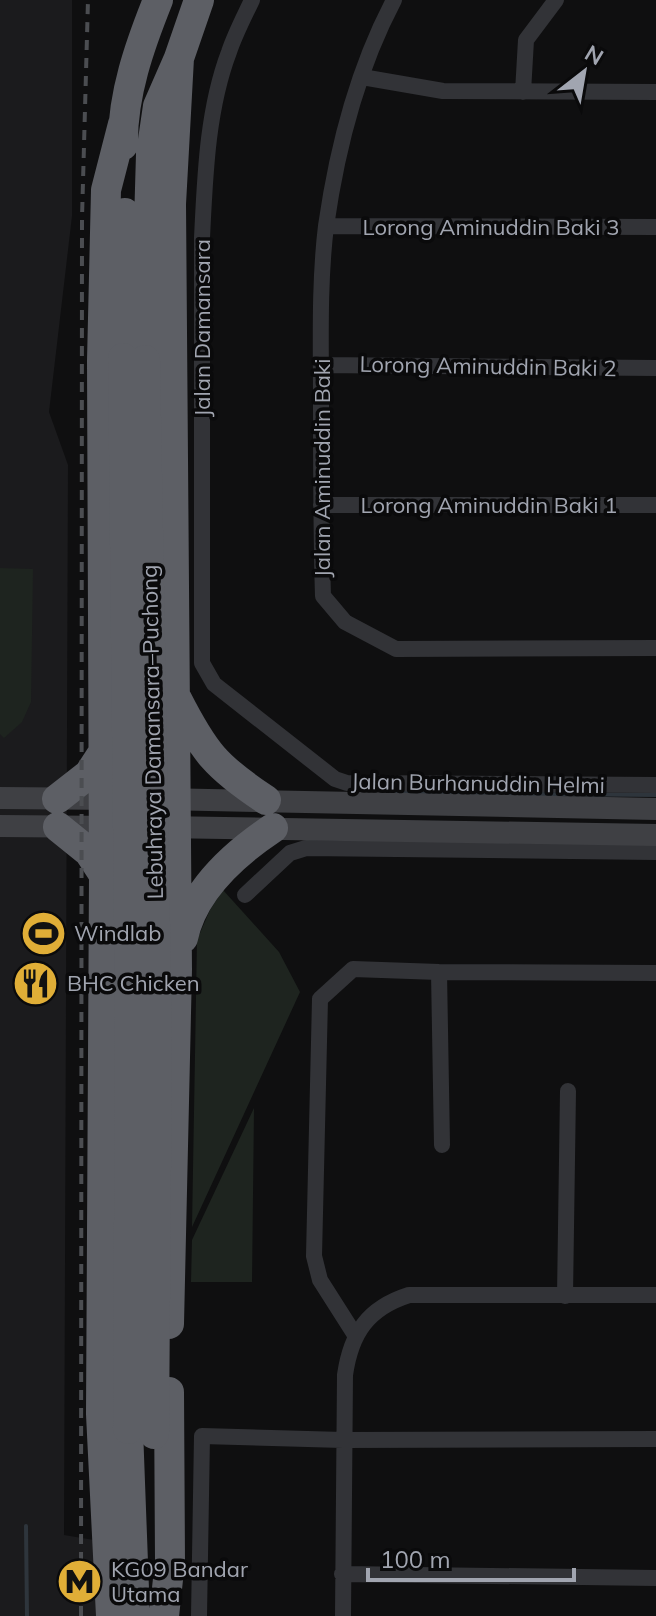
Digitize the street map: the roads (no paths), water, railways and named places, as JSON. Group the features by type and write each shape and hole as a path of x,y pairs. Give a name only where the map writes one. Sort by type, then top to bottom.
{"highway":[{"name":"Lebuhraya Damansara–Puchong","path":"134,359 126,281 123,124 140,47 158,0"},
{"name":"Lebuhraya Damansara–Puchong","path":"135,1616 141,1432 130,1016 134,359 151,154 158,106 199,0"},
{"path":"162,1616 170,1561 168,1358 177,969 171,204 179,58"},
{"path":"111,1616 101,1414 104,875 102,361 106,190 123,124"},
{"path":"176,697 195,735 212,759 270,814 248,845 205,890 187,920 177,969"},
{"path":"104,747 132,766 144,768 168,760 174,743"},
{"path":"104,747 89,774 58,813 104,875"},
{"path":"102,980 108,969 112,870 120,862 146,856 162,858 176,874"},
{"name":"Lebuhraya Damansara–Puchong","path":"141,1432 162,1616"}],"main road":[{"path":"0,798 58,813"},
{"name":"Jalan Burhanuddin Helmi","path":"58,813 270,814 656,809"},
{"path":"0,826 58,813"},
{"name":"Jalan Burhanuddin Helmi","path":"270,814 656,835"}],"street":[{"name":"Jalan Damansara","path":"202,663 202,252 205,175 216,101 228,53 252,0"},
{"name":"Jalan Aminuddin Baki","path":"394,0 378,30 349,119 326,226 321,300 323,596 345,622 396,649 656,648"},
{"path":"523,92 526,40 556,0"},
{"path":"362,77 443,91 656,92"},
{"name":"Lorong Aminuddin Baki 3","path":"326,226 656,227"},
{"name":"Lorong Aminuddin Baki 2","path":"321,365 656,368"},
{"name":"Lorong Aminuddin Baki 1","path":"321,505 656,505"},
{"name":"Jalan Burhanuddin Helmi","path":"202,663 214,684 335,779 347,783 656,785"},
{"path":"245,895 290,853 306,848 656,852"},
{"path":"355,1335 320,1280 314,1256 320,999 353,969 656,973"},
{"path":"439,972 442,1145"},
{"path":"565,1296 568,1091"},
{"path":"343,1616 345,1375 355,1335 371,1316 388,1302 409,1295 656,1295"},
{"path":"199,1616 202,1436 343,1440 656,1439"},
{"path":"342,1574 656,1578"}],"waterway":[{"path":"396,793 656,795"},
{"path":"26,1526 27,1616"}],"railway":[{"path":"81,1616 82,218 88,0"}],"place":[{"name":"Windlab","path":"43,933"},
{"name":"BHC Chicken","path":"36,983"},
{"name":"KG09 Bandar Utama","path":"80,1582"}]}
